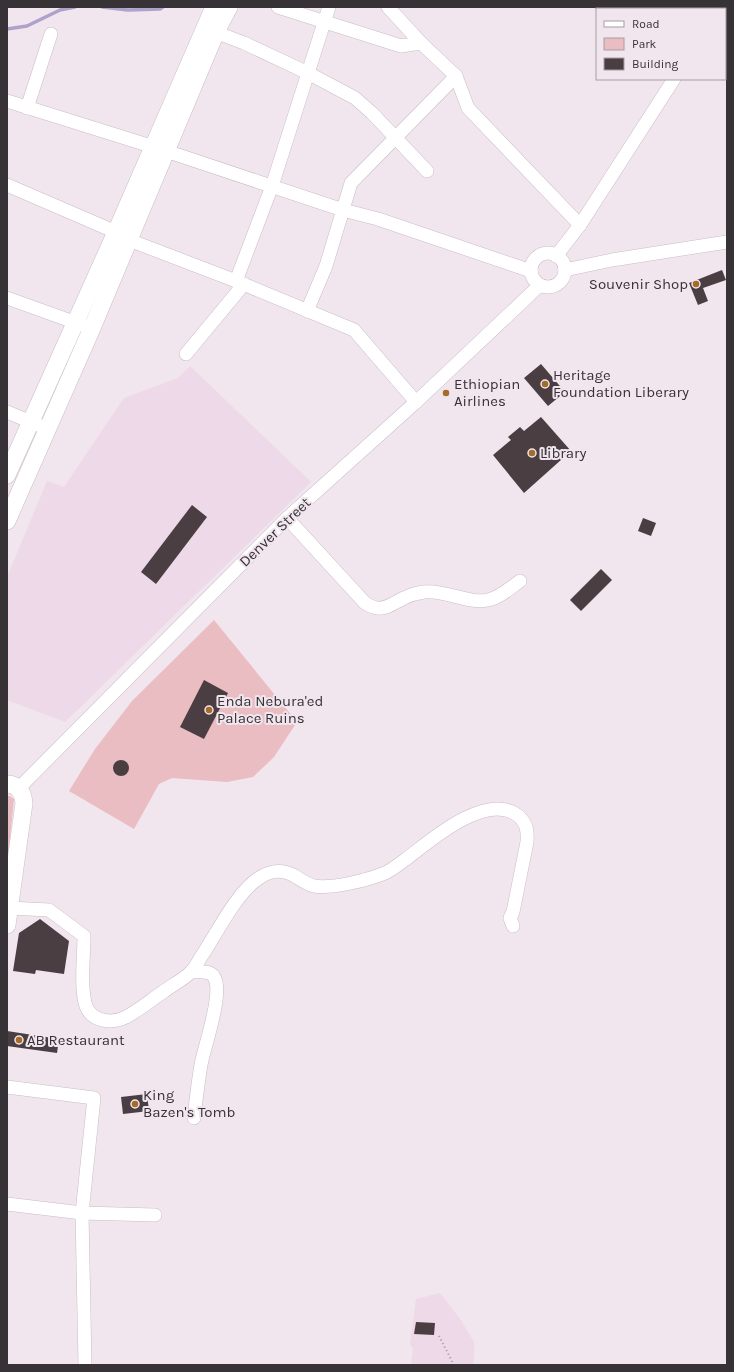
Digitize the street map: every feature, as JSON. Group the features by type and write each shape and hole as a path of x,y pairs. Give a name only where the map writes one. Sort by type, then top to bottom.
{"main road":[{"path":"211,30 214,7"},
{"path":"7,522 92,328 123,236 211,30 229,7"},
{"path":"7,475 75,322 123,236"},
{"path":"7,925 24,803 24,795 13,786"}],"street":[{"path":"278,7 401,46 421,43"},
{"path":"186,354 240,283 329,7"},
{"path":"388,7 421,43 456,76 468,108 580,225"},
{"path":"211,30 244,42 355,98 372,113 427,171"},
{"path":"27,108 51,34"},
{"path":"307,311 326,266 351,184 456,76"},
{"path":"556,256 580,225 673,80"},
{"path":"7,102 343,210 378,219 531,271"},
{"path":"7,185 123,236 354,330 416,402"},
{"path":"565,270 612,260 727,242"},
{"path":"550,254 556,256 563,264 565,270 564,276 556,285 545,287 540,285 532,276 532,265 539,256 550,254"},
{"name":"Denver Street","path":"13,786 287,518 416,402 540,285"},
{"path":"7,298 92,328"},
{"path":"7,412 48,429"},
{"path":"287,518 365,603 377,609 383,608 410,596 427,592 445,594 476,601 487,600 498,596 520,582"},
{"path":"9,908 49,910 84,936 83,994 86,1007 92,1015 100,1020 112,1021 125,1017 191,972 238,898 258,879 271,872 280,871 296,876 304,883 314,886 326,886 368,879 387,872 442,832 470,815 493,809 509,811 520,817 528,831 513,912 510,918 513,926"},
{"path":"191,972 207,972 211,974 217,983 216,1004 201,1064 194,1118"},
{"path":"7,1087 94,1098 82,1213 85,1365"},
{"path":"7,1204 82,1213 156,1215"}],"path":[{"path":"439,1336 454,1365"}],"shaded area":[{"path":"190,366 311,482 65,722 7,700 7,577 47,481 64,487 124,398 178,378"},
{"path":"440,1293 460,1319 474,1342 473,1365 411,1365 413,1349 410,1344 416,1299"}],"green space":[{"path":"214,620 297,722 274,757 253,777 227,782 172,778 159,784 134,829 69,791 95,749 132,701"},
{"path":"7,796 14,799 7,866"}],"building":[{"path":"722,270 726,280 703,288 708,301 698,305 689,283"},
{"path":"541,364 565,392 548,406 524,378"},
{"name":"Library","path":"541,417 571,451 524,493 493,455 511,440 508,437 520,427 524,431"},
{"path":"192,505 207,517 156,584 141,572"},
{"path":"643,518 656,523 651,536 638,531"},
{"path":"601,569 612,580 581,611 570,600"},
{"path":"204,680 228,693 204,739 180,727"},
{"path":"121,760 128,765 129,768 124,775 121,776 114,771 113,768 118,761"},
{"path":"40,919 69,941 64,974 36,970 35,974 13,971 19,933"},
{"path":"7,1031 59,1039 57,1053 7,1046"},
{"name":"King Bazen's Tomb","path":"147,1094 149,1111 123,1114 121,1097"},
{"path":"416,1322 435,1323 434,1335 414,1334"}],"waterway":[{"path":"7,29 27,26 60,10 75,7"},
{"path":"102,7 128,10 160,9 163,7"}],"place":[{"name":"Souvenir Shop","path":"696,284"},
{"name":"Heritage Foundation Liberary","path":"545,384"},
{"name":"Ethiopian Airlines","path":"446,393"},
{"name":"Library","path":"532,453"},
{"name":"Enda Nebura'ed Palace Ruins","path":"209,710"},
{"name":"AB Restaurant","path":"19,1040"},
{"name":"King Bazen's Tomb","path":"135,1104"}]}
